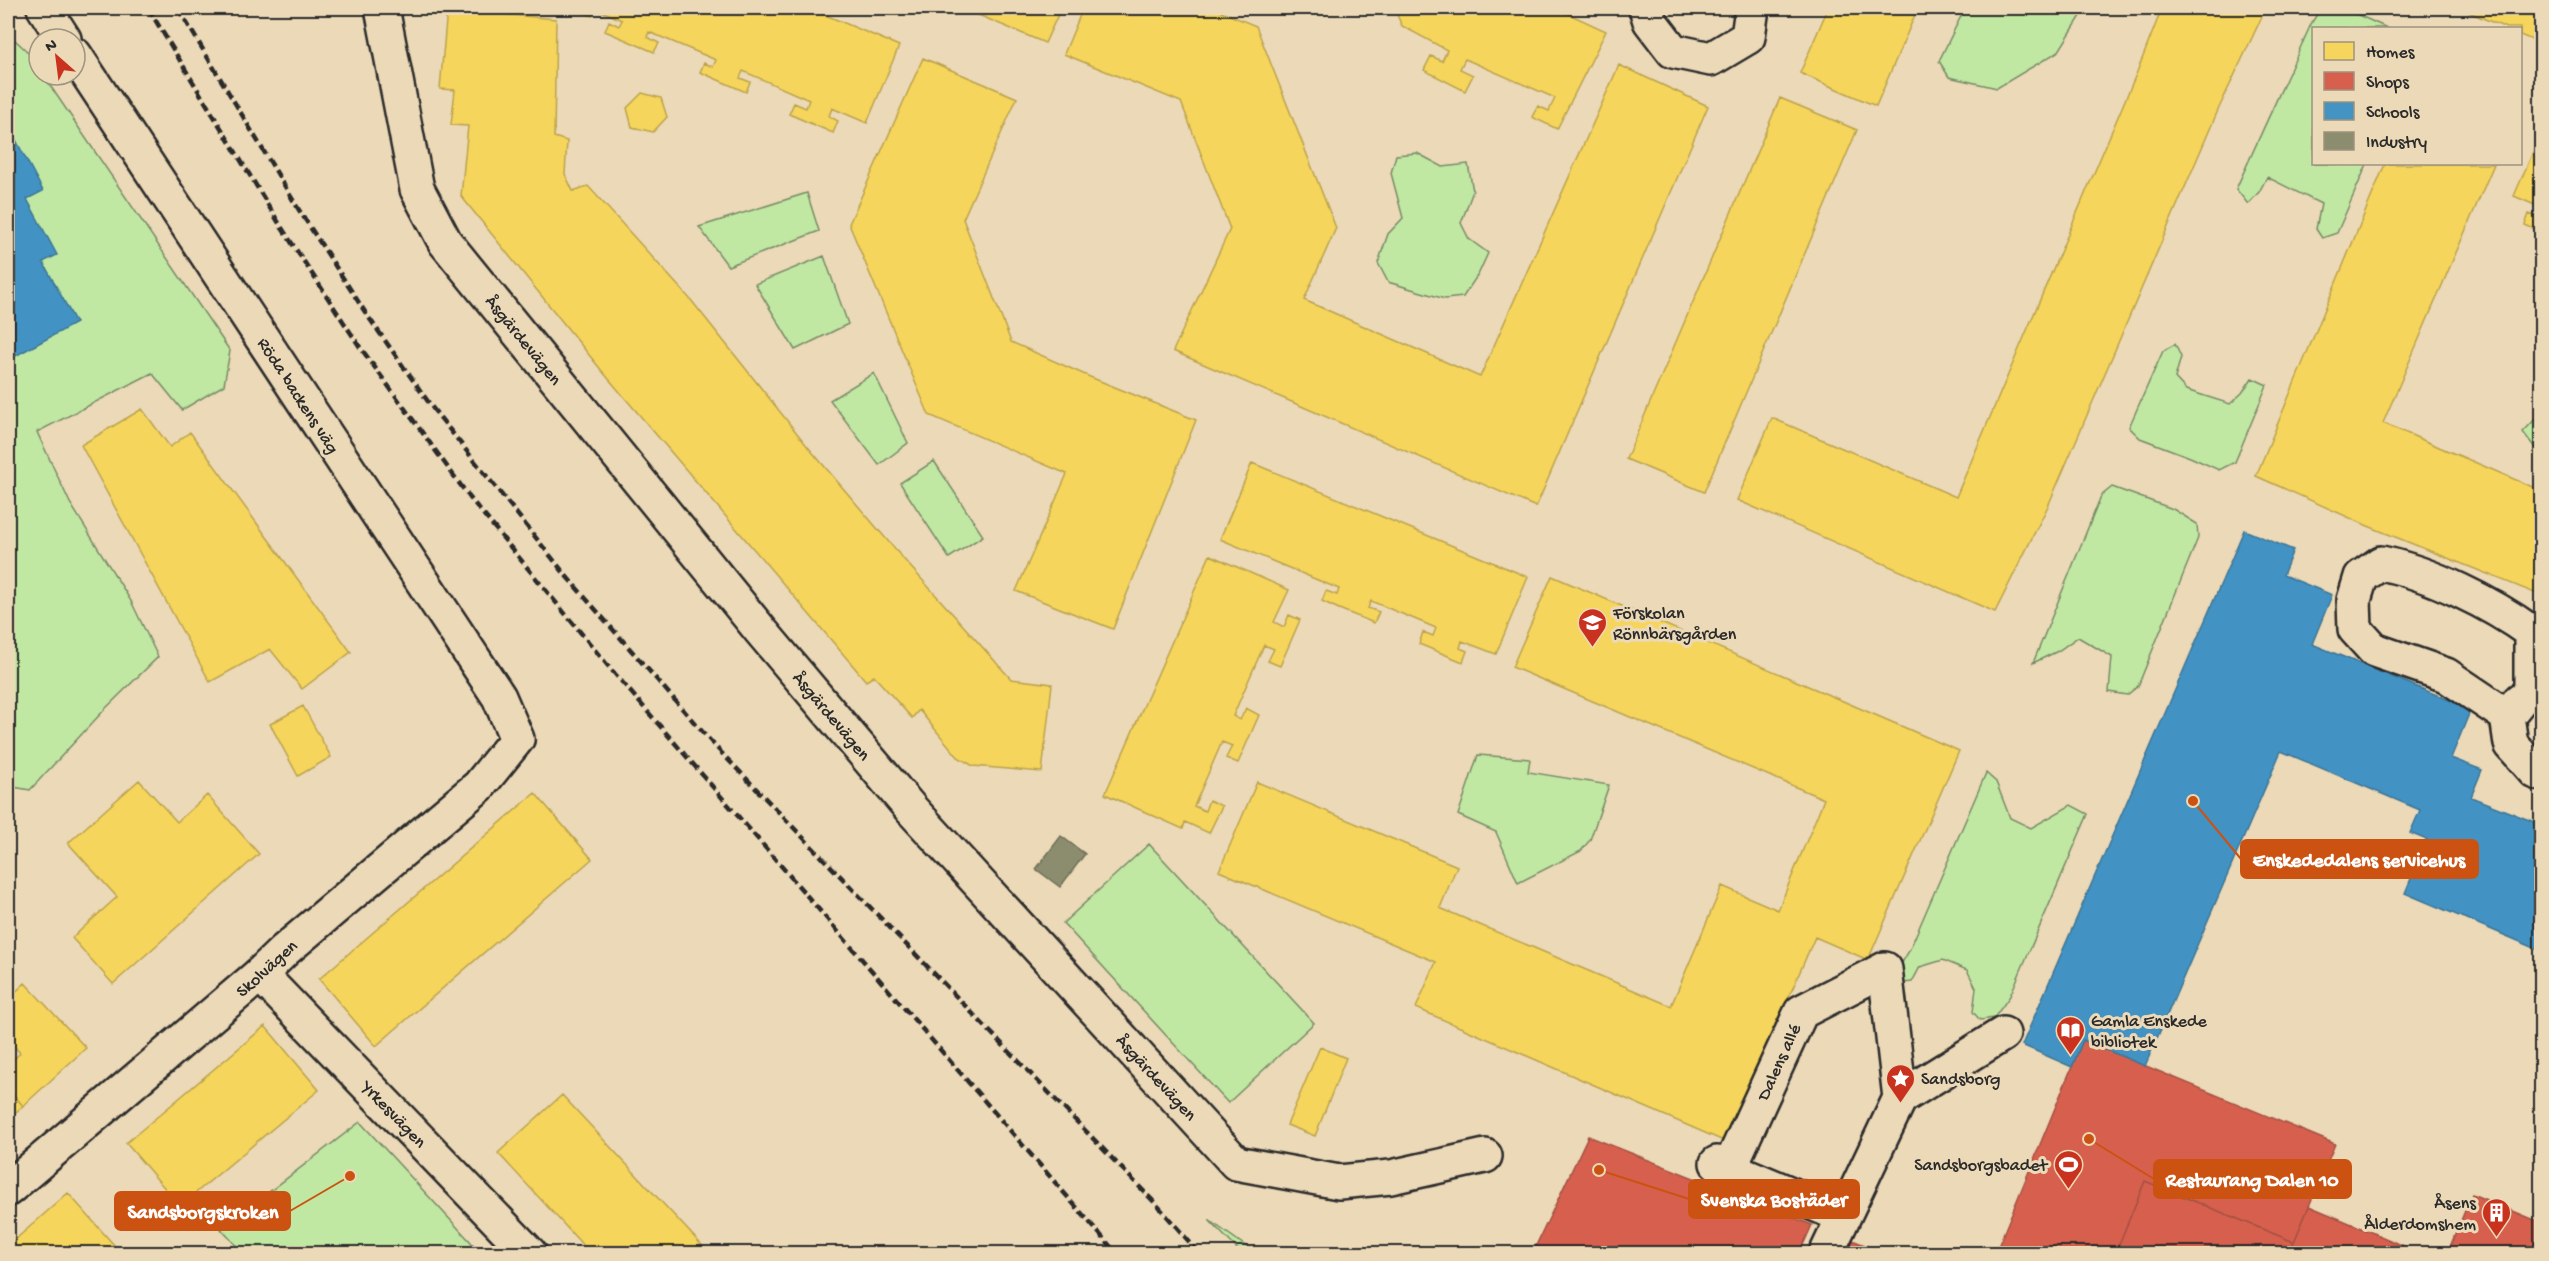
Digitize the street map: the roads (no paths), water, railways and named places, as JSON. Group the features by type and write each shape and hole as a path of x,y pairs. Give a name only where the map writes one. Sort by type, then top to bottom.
{"street":[{"path":"44,8 56,27"},
{"name":"Åsgärdevägen","path":"382,8 417,189 446,242 761,631 912,810 1236,1163 1339,1182 1391,1177 1485,1156"},
{"path":"1646,8 1650,21 1673,51 1711,59 1748,37 1752,8"},
{"name":"Röda backens väg","path":"87,73 499,698 518,739"},
{"path":"2507,716 2536,685 2531,632 2505,613 2407,568 2381,563 2361,577 2354,600 2355,629 2374,650 2446,675 2507,716 2511,744 2536,772 2541,774"},
{"name":"Skolvägen","path":"8,1189 479,786 518,739"},
{"name":"Dalens allé","path":"1843,1216 1723,1166 1801,1012 1885,969 1900,1098"},
{"name":"Yrkesvägen","path":"260,974 530,1254"},
{"path":"1826,1254 1900,1098 2003,1034"}],"railway":[{"path":"148,8 282,228 360,347 470,498 609,667 1117,1254"},
{"path":"178,8 299,210 367,315 434,410 568,578 714,745 1158,1206 1200,1254"}],"place":[{"name":"Förskolan Rönnbärsgården","path":"1592,648"},
{"name":"Enskededalens servicehus","path":"2193,801"},
{"name":"Gamla Enskede bibliotek","path":"2070,1056"},
{"name":"Sandsborg","path":"1900,1104"},
{"name":"Restaurang Dalen 10","path":"2089,1139"},
{"name":"Svenska Bostäder","path":"1599,1170"},
{"name":"Sandsborgskroken","path":"350,1176"},
{"name":"Sandsborgsbadet","path":"2068,1190"},
{"name":"Åsens Ålderdomshem","path":"2497,1238"}]}
